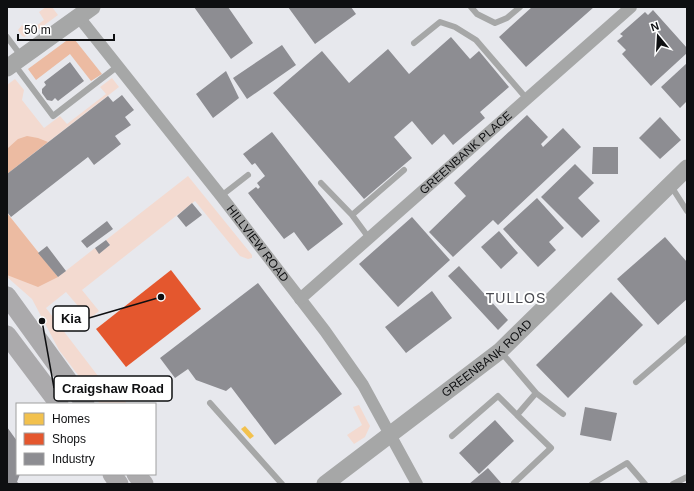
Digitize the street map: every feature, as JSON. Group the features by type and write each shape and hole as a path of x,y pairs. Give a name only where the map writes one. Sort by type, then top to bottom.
{"main road":[{"path":"7,296 84,403"},
{"path":"7,335 58,403"},
{"path":"113,475 119,484"},
{"path":"137,475 144,484"}],"street":[{"name":"GREENBANK PLACE","path":"300,299 631,7"},
{"path":"14,62 85,12"},
{"name":"HILLVIEW ROAD","path":"85,12 118,66 221,196 300,299 363,385 416,484"},
{"name":"GREENBANK ROAD","path":"325,484 500,351 687,168"}],"lane":[{"path":"471,7 477,14 495,23 507,18 520,7"},
{"path":"414,43 440,22 455,27 476,40 527,99"},
{"path":"7,37 14,62 53,116 118,66"},
{"path":"352,215 404,170"},
{"path":"221,196 248,175"},
{"path":"321,183 352,215 369,238"},
{"path":"670,185 687,211"},
{"path":"636,382 687,338"},
{"path":"500,351 536,393 563,414"},
{"path":"517,415 536,393"},
{"path":"452,436 498,396 551,448 514,483"},
{"path":"210,403 282,484"},
{"path":"592,484 627,463 646,484"},
{"path":"673,484 687,477"}],"shaded area":[{"path":"46,7 52,7 58,15 35,32 26,34 25,37 22,36 18,30 22,25 28,32 44,20 39,12"},
{"path":"75,40 102,74 91,81 70,54 36,80 28,69 66,41"},
{"path":"112,78 119,87 7,174 7,85 15,79 24,90 22,100 44,128 60,116 67,124 106,94 100,87"},
{"path":"27,136 48,142 7,174 8,148 18,139"},
{"path":"188,176 252,255 252,258 248,259 240,256 195,201 82,290 99,311 89,319 66,292 46,308 111,393 116,389 126,403 99,403 59,350 32,299 7,277 7,213 58,277 95,248 100,253 110,245 106,240"},
{"path":"7,213 58,277 38,287 7,275"},
{"path":"359,405 370,426 365,437 354,444 347,435 362,425 353,407"}],"building: Homes":[{"path":"245,426 254,436 250,439 241,429"}],"building: Shops":[{"path":"171,270 201,309 126,367 96,329"}],"building: Industry":[{"path":"194,7 228,7 253,43 231,59"},
{"path":"288,7 351,7 356,14 315,44"},
{"path":"532,7 594,7 526,67 499,37"},
{"path":"653,10 687,48 687,53 651,86 622,54 626,50 617,41 623,36 620,34 645,12 648,15"},
{"path":"451,37 470,59 479,51 509,87 480,112 485,118 453,145 444,134 432,145 412,121 394,137 412,158 364,199 273,93 322,51 349,83 388,49 409,74"},
{"path":"282,45 296,65 247,99 233,78"},
{"path":"70,62 84,81 58,101 55,98 52,101 47,100 42,93 42,89 46,85 44,82"},
{"path":"687,63 687,101 680,108 661,87"},
{"path":"226,71 239,98 213,118 196,94"},
{"path":"122,95 134,110 125,117 131,125 115,136 121,144 94,165 88,157 11,217 7,212 7,174 108,96 113,102"},
{"path":"527,115 548,137 541,144 543,147 563,128 581,147 498,225 493,220 453,257 429,232 466,196 454,183"},
{"path":"660,117 681,140 660,159 639,138"},
{"path":"272,132 343,224 308,251 294,232 284,239 248,193 256,187 258,189 260,187 257,183 265,176 255,163 252,165 243,154"},
{"path":"593,147 618,147 618,174 592,174"},
{"path":"575,164 594,183 578,198 600,221 582,238 541,197"},
{"path":"537,198 564,228 549,242 556,250 538,267 503,229"},
{"path":"192,203 202,215 186,227 177,216"},
{"path":"412,217 450,260 398,307 359,264"},
{"path":"107,221 113,229 87,248 81,241"},
{"path":"499,231 518,253 501,269 481,247"},
{"path":"665,237 687,262 687,299 658,325 617,279"},
{"path":"106,240 110,245 99,254 95,248"},
{"path":"47,246 66,271 58,277 38,253"},
{"path":"459,266 508,320 498,330 448,276"},
{"path":"258,283 342,394 275,445 231,387 226,391 196,380 188,369 175,378 160,358"},
{"path":"432,291 452,318 406,353 385,327"},
{"path":"611,292 643,325 568,398 536,365"},
{"path":"585,407 617,413 611,441 580,435"},
{"path":"495,420 514,441 479,474 459,453"},
{"path":"7,427 16,440 16,475 20,475 17,482 20,484 7,484"},
{"path":"488,468 502,484 469,484"}],"place":[{"name":"Kia","path":"161,297"},
{"name":"Craigshaw Road","path":"42,321"}],"district":[{"name":"TULLOS","path":"516,298"}]}
